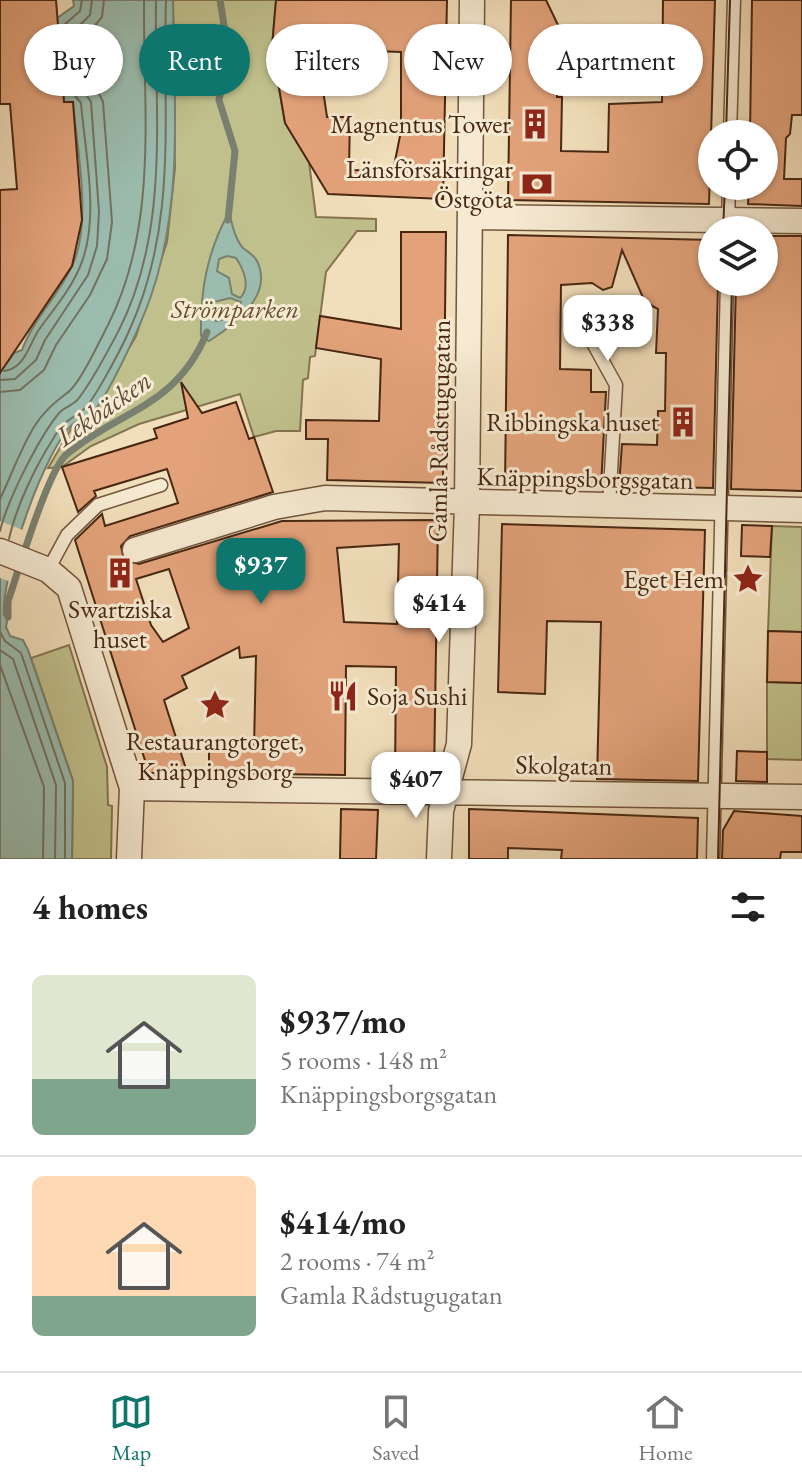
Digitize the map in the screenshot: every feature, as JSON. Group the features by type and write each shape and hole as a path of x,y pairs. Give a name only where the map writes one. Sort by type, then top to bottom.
{"street":[{"name":"Gamla Rådstugugatan","path":"439,859 441,811 459,744 467,504 472,0"},
{"path":"470,217 698,224"},
{"path":"778,222 802,221"},
{"name":"Knäppingsborgsgatan","path":"135,550 274,507 325,498 467,504 802,510"},
{"path":"0,551 38,566 69,588 132,788 129,859"},
{"name":"Skolgatan","path":"132,788 802,797"}],"lane":[{"path":"730,120 734,0"},
{"path":"713,859 727,296"},
{"path":"585,304 594,345 616,385 609,506"},
{"path":"38,566 98,505 161,485"}],"green space":[{"name":"Strömparken","path":"173,0 276,0 274,24 266,24 266,96 280,96 285,123 309,162 316,217 376,219 376,231 357,231 326,272 315,356 310,357 308,378 303,380 300,431 276,431 254,437 240,394 139,424 91,446 62,467 48,468 75,422 90,416 136,336 167,242 175,168 174,96 250,96 250,24 173,24"},
{"path":"772,526 802,527 802,632 768,631"},
{"path":"69,645 107,767 108,805 112,806 111,859 72,859 73,781 31,658"},
{"path":"767,682 802,683 802,760 767,759"}],"water":[{"path":"73,0 173,0 173,24 139,24 139,96 175,96 173,187 161,260 147,308 124,359 97,407 88,417 74,423 50,458 17,544 5,597 6,627 10,636 23,640 28,650 73,781 72,859 0,859 0,361 7,363 14,353 22,350 33,327 67,275 79,247 82,227 80,163 73,102 64,102 63,96 123,96 123,24 56,24 56,19 74,6"},
{"path":"229,212 238,240 257,261 261,274 260,286 256,297 240,318 209,341 201,336 202,303 206,272","holes":["227,256 236,258 244,273 246,284 240,298 232,294 229,278 217,271 219,259","230,298 241,302 236,317 216,321 214,302"]}],"pier":[{"path":"0,521 23,530 11,582 0,578"}],"building":[{"path":"0,0 56,0 58,24 24,24 24,96 64,96 64,102 73,102 82,220 72,266 0,373 0,190 17,189 10,104 0,104"},
{"path":"276,0 447,0 447,24 404,24 404,96 445,96 443,199 328,194 285,123 280,96 324,96 327,117 350,117 349,170 393,171 401,131 401,52 388,52 388,24 274,24"},
{"path":"511,0 546,0 558,24 528,24 528,96 562,97 561,151 608,152 609,104 662,102 662,96 703,96 703,24 663,24 663,0 715,0 711,120 698,120 698,200 709,200 709,204 508,200 510,96 512,96"},
{"path":"752,0 802,0 802,115 792,115 790,134 786,138 784,179 802,179 802,206 748,204 748,200 778,200 778,120 750,120"},
{"path":"401,232 446,232 443,483 327,480 328,439 306,439 306,420 379,421 381,359 316,348 320,316 401,329"},
{"path":"508,235 698,240 698,296 718,296 713,488 619,486 622,444 657,445 658,411 665,411 666,353 656,353 658,309 645,302 622,250 612,287 603,290 592,283 561,285 560,369 591,370 591,392 606,392 601,487 505,485"},
{"path":"778,236 802,236 802,491 731,489 736,296 778,296"},
{"path":"181,382 202,413 236,402 249,439 254,437 273,492 130,536 121,546 124,560 139,564 282,521 438,520 434,776 395,775 396,667 346,666 345,775 209,773 209,745 254,747 256,656 240,658 239,647 182,676 187,688 164,700 187,772 149,773 75,540 102,514 105,526 178,503 167,469 94,491 96,496 78,512 62,467 157,438 154,429 188,418","holes":["399,544 397,624 344,622 337,548","169,569 189,628 163,642 151,625 136,579"]},
{"path":"502,524 705,530 698,781 597,779 601,622 547,621 545,694 498,692"},
{"path":"742,525 772,526 770,557 741,556"},
{"path":"768,631 802,632 802,683 767,682"},
{"path":"737,751 767,752 767,782 736,781"},
{"path":"341,809 378,810 376,859 340,859"},
{"path":"469,809 698,818 697,859 561,859 562,850 508,848 508,859 469,859"},
{"path":"734,811 802,816 802,852 781,852 780,859 722,859 723,830"}],"waterway":[{"name":"Lekbäcken","path":"220,0 228,51 219,100 235,151 228,220"},
{"name":"Lekbäcken","path":"8,617 8,601 26,546 59,463 87,439 146,405 180,377 195,357 207,332"}],"tram line":[{"path":"726,120 730,0"},
{"path":"724,200 724,216"},
{"path":"718,859 732,296"}],"place":[{"name":"Magnentus Tower","path":"535,124"},
{"name":"Länsförsäkringar Östgöta","path":"537,184"},
{"name":"Ribbingska huset","path":"683,422"},
{"name":"Swartziska huset","path":"120,573"},
{"name":"Eget Hem","path":"748,579"},
{"name":"Soja Sushi","path":"343,696"},
{"name":"Restaurangtorget, Knäppingsborg","path":"215,705"}]}
